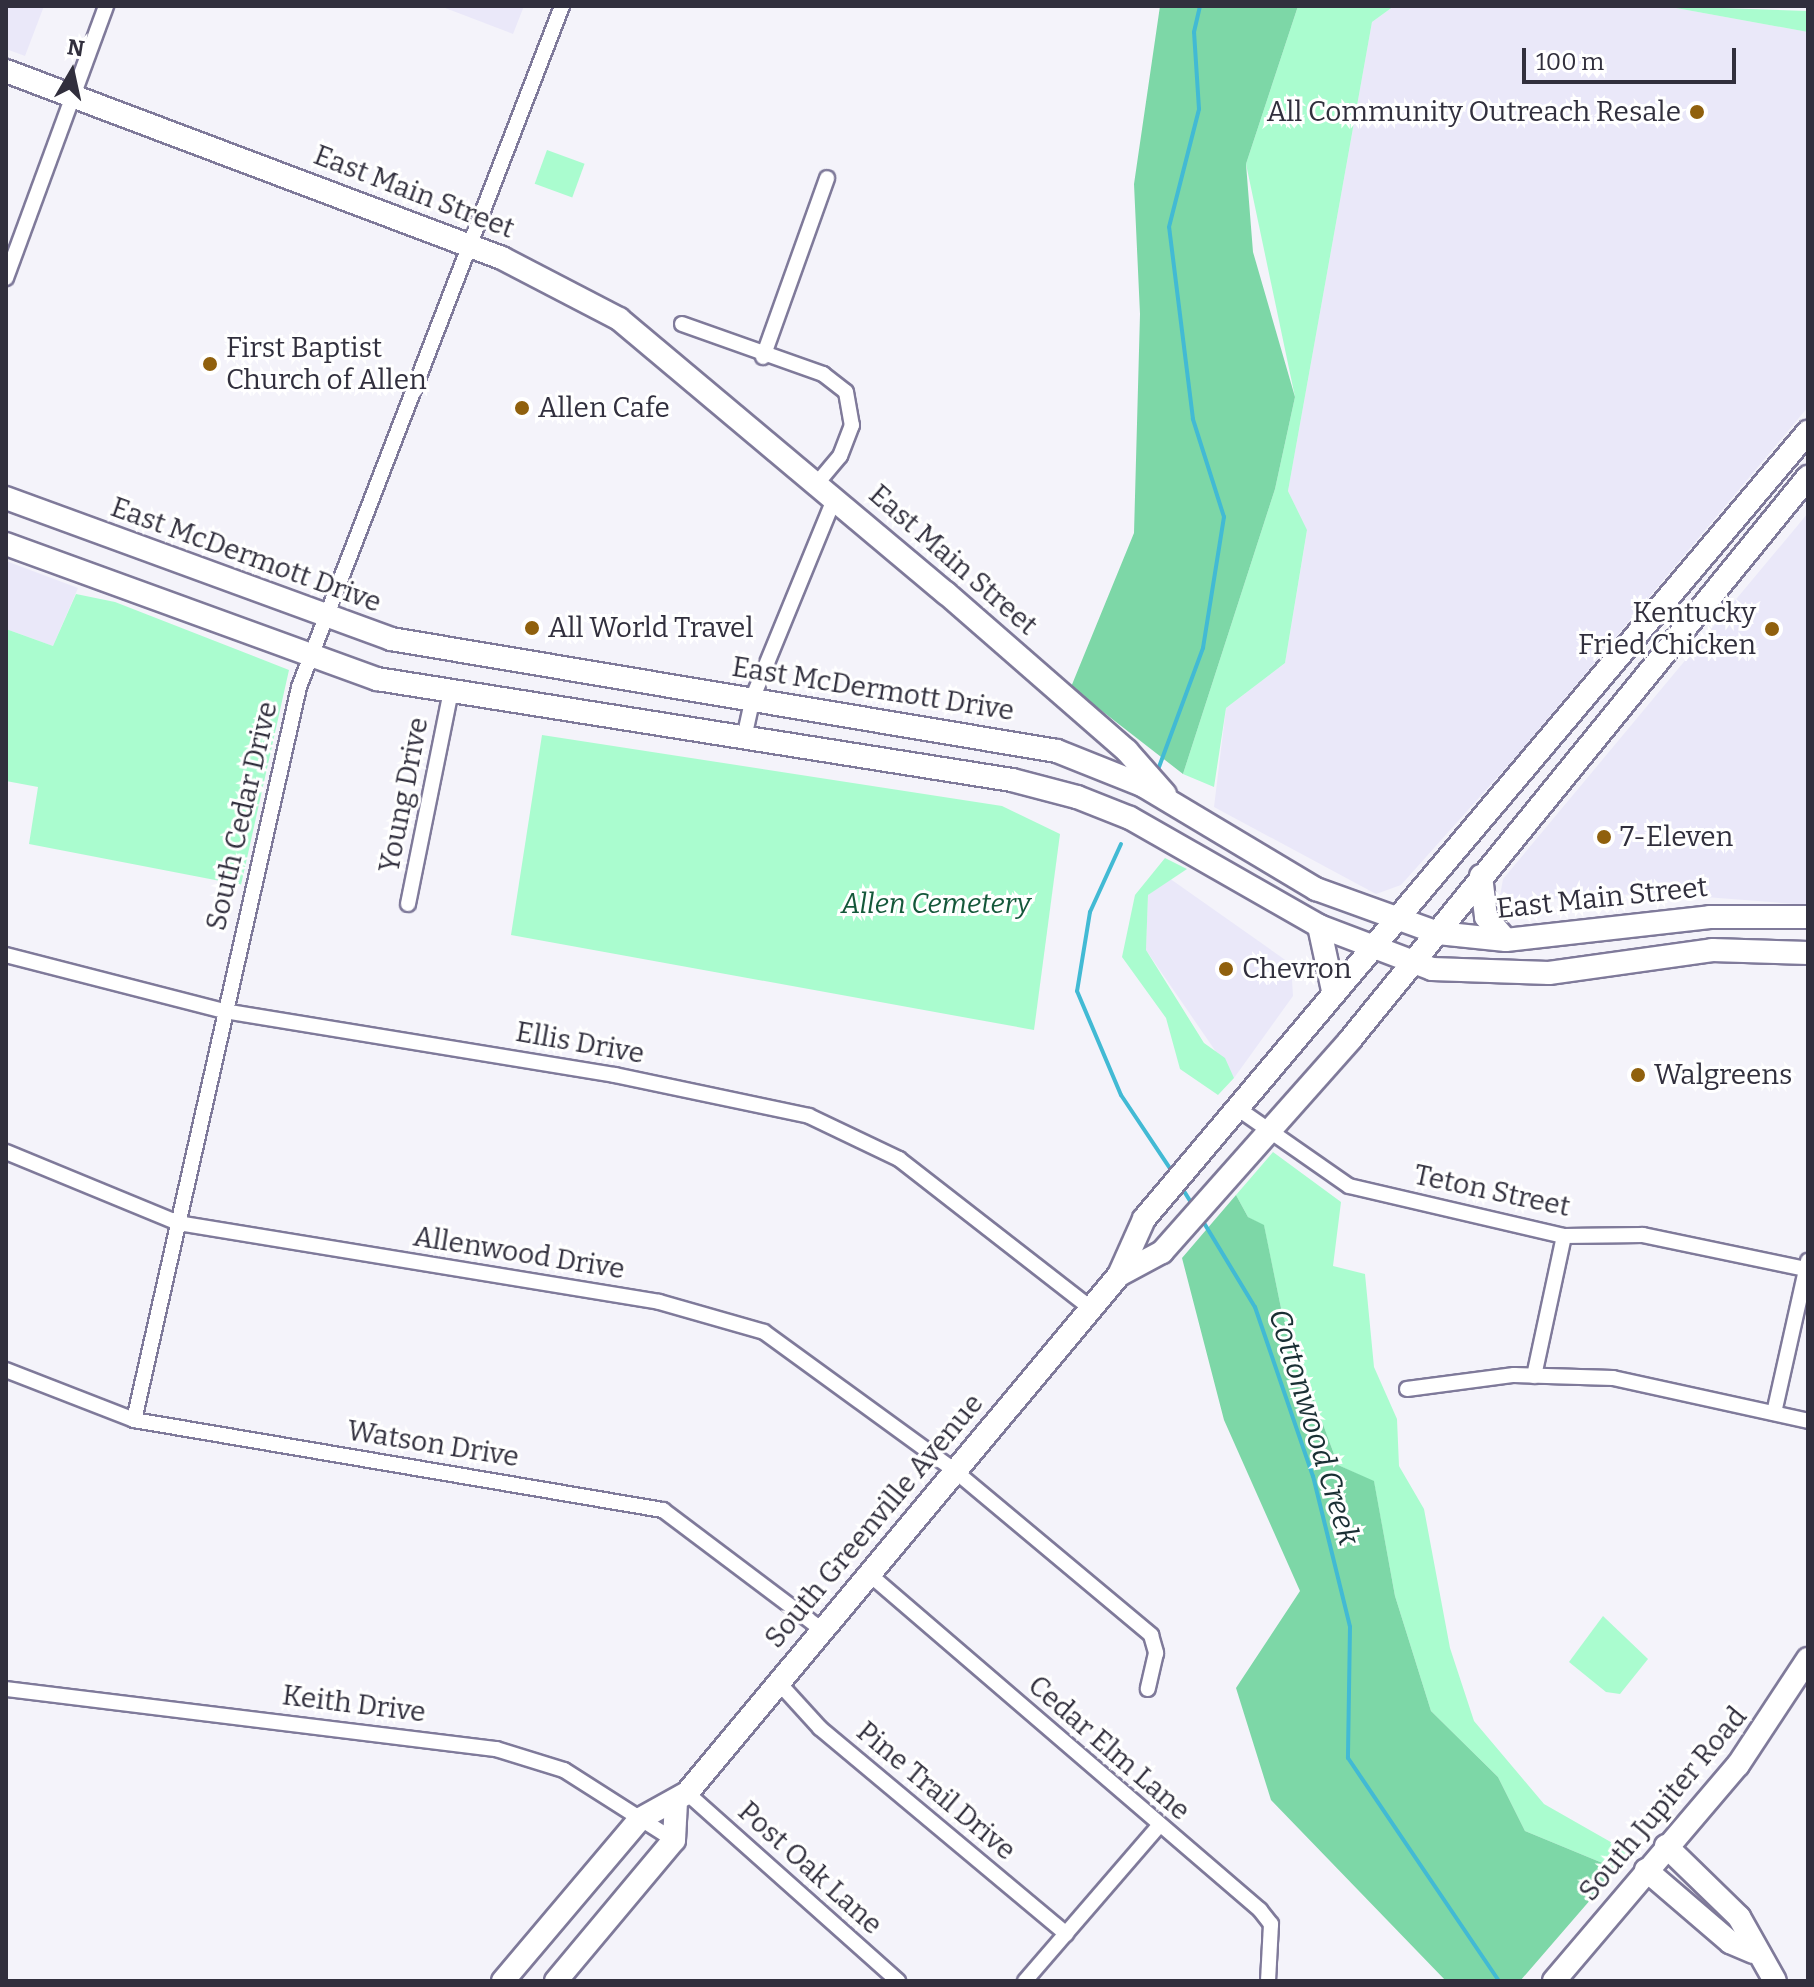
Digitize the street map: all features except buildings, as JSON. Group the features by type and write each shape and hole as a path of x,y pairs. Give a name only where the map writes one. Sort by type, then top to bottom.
{"main road":[{"name":"East Main Street","path":"6,71 467,244 619,319 835,497 1127,751 1171,803 1316,889 1394,922 1438,933 1506,940 1734,915 1808,917"},
{"name":"South Greenville Avenue","path":"682,1799 1092,1309 1119,1275 1144,1219 1333,991 1808,432"},
{"name":"South Greenville Avenue","path":"1119,1275 1162,1252 1415,964 1481,876 1808,477"},
{"name":"East McDermott Drive","path":"6,498 323,617 391,639 753,697 1057,751 1171,803"},
{"path":"6,544 310,656 450,696 1012,780 1130,818 1319,926 1415,964 1549,973 1735,948 1808,953"},
{"path":"1481,876 1486,917 1506,940"},
{"path":"1734,915 1735,948"},
{"path":"1319,926 1333,991"},
{"name":"South Jupiter Road","path":"1554,1981 1738,1765 1802,1681 1808,1659"},
{"path":"503,1981 640,1819 682,1799"},
{"path":"556,1981 674,1840 682,1799"},
{"path":"1666,1846 1739,1917 1753,1952 1775,1981"},
{"path":"1646,1870 1730,1942 1753,1952"}],"street":[{"path":"6,278 77,98 106,6"},
{"name":"South Cedar Drive","path":"134,1420 224,1011 310,656 467,244 562,6"},
{"path":"763,357 827,178"},
{"path":"682,324 763,357 823,374 846,392 852,425 840,456 817,483"},
{"path":"744,738 753,697 835,497"},
{"name":"Young Drive","path":"408,904 450,696"},
{"name":"Ellis Drive","path":"6,955 224,1011 615,1075 809,1116 899,1159 1092,1309"},
{"name":"Teton Street","path":"1237,1108 1349,1186 1564,1236 1643,1235 1807,1265"},
{"name":"Allenwood Drive","path":"6,1152 178,1223 724,1316 792,1349 955,1471 1151,1635 1156,1653 1148,1689"},
{"path":"1534,1376 1564,1236"},
{"path":"1774,1413 1807,1265"},
{"name":"Watson Drive","path":"6,1370 134,1420 663,1510 822,1630"},
{"path":"1407,1389 1534,1376 1613,1378 1808,1421"},
{"name":"Cedar Elm Lane","path":"869,1574 1271,1924 1269,1981"},
{"name":"Pine Trail Drive","path":"778,1682 820,1728 1066,1934"},
{"name":"Keith Drive","path":"6,1689 496,1749 564,1770 674,1840"},
{"name":"Post Oak Lane","path":"682,1799 898,1981"},
{"path":"1025,1981 1159,1826"}],"shaded area":[{"path":"6,6 44,6 25,56 6,49"},
{"path":"440,6 524,6 513,34"},
{"path":"1394,6 1665,6 1808,32 1808,407 1518,754 1401,885 1376,894 1214,807 1226,708 1285,663 1307,531 1288,491 1372,22"},
{"path":"1808,513 1808,905 1654,893 1499,902 1503,879"},
{"path":"6,561 78,588 53,646 6,629"},
{"path":"1169,878 1291,964 1293,996 1234,1078 1146,950 1148,895"}],"green space":[{"path":"1160,6 1298,6 1246,164 1253,252 1295,397 1275,489 1183,774 1071,687 1134,533 1140,314 1134,184"},
{"path":"1298,6 1394,6 1372,22 1288,491 1307,530 1285,663 1226,708 1214,787 1183,774 1275,489 1295,397 1246,164"},
{"path":"1665,6 1808,11 1808,32"},
{"path":"547,150 585,164 572,198 535,184"},
{"path":"76,594 115,602 289,670 241,885 29,844 38,787 6,781 6,629 53,646"},
{"name":"Allen Cemetery","path":"542,735 1002,806 1060,834 1034,1030 511,935"},
{"path":"1165,858 1187,869 1148,895 1146,950 1204,1043 1225,1058 1234,1078 1218,1095 1180,1069 1166,1018 1122,957 1135,895"},
{"path":"1273,1152 1341,1202 1333,1266 1365,1274 1374,1367 1397,1419 1399,1466 1424,1509 1450,1648 1474,1721 1544,1804 1630,1853 1617,1869 1525,1831 1498,1777 1431,1711 1395,1596 1374,1482 1338,1465 1282,1313 1264,1226 1248,1217 1236,1195"},
{"path":"1236,1195 1248,1217 1264,1225 1282,1313 1338,1465 1374,1481 1395,1596 1431,1711 1498,1777 1525,1831 1617,1869 1520,1981 1446,1981 1271,1800 1236,1688 1300,1591 1224,1420 1182,1258"},
{"path":"1603,1616 1648,1659 1620,1694 1606,1692 1569,1662"}],"waterway":[{"name":"Cottonwood Creek","path":"1159,767 1203,648 1224,517 1193,419 1169,227 1199,109 1194,32 1200,6"},
{"name":"Cottonwood Creek","path":"1121,844 1090,912 1077,991 1121,1095 1173,1173"},
{"name":"Cottonwood Creek","path":"1182,1188 1194,1207"},
{"name":"Cottonwood Creek","path":"1201,1218 1255,1307 1313,1476 1350,1627 1348,1758 1499,1981"}],"place":[{"name":"All Community Outreach Resale","path":"1697,112"},
{"name":"First Baptist Church of Allen","path":"210,364"},
{"name":"Allen Cafe","path":"522,408"},
{"name":"All World Travel","path":"532,628"},
{"name":"Kentucky Fried Chicken","path":"1772,629"},
{"name":"7-Eleven","path":"1604,837"},
{"name":"Chevron","path":"1226,969"},
{"name":"Walgreens","path":"1638,1075"}]}
